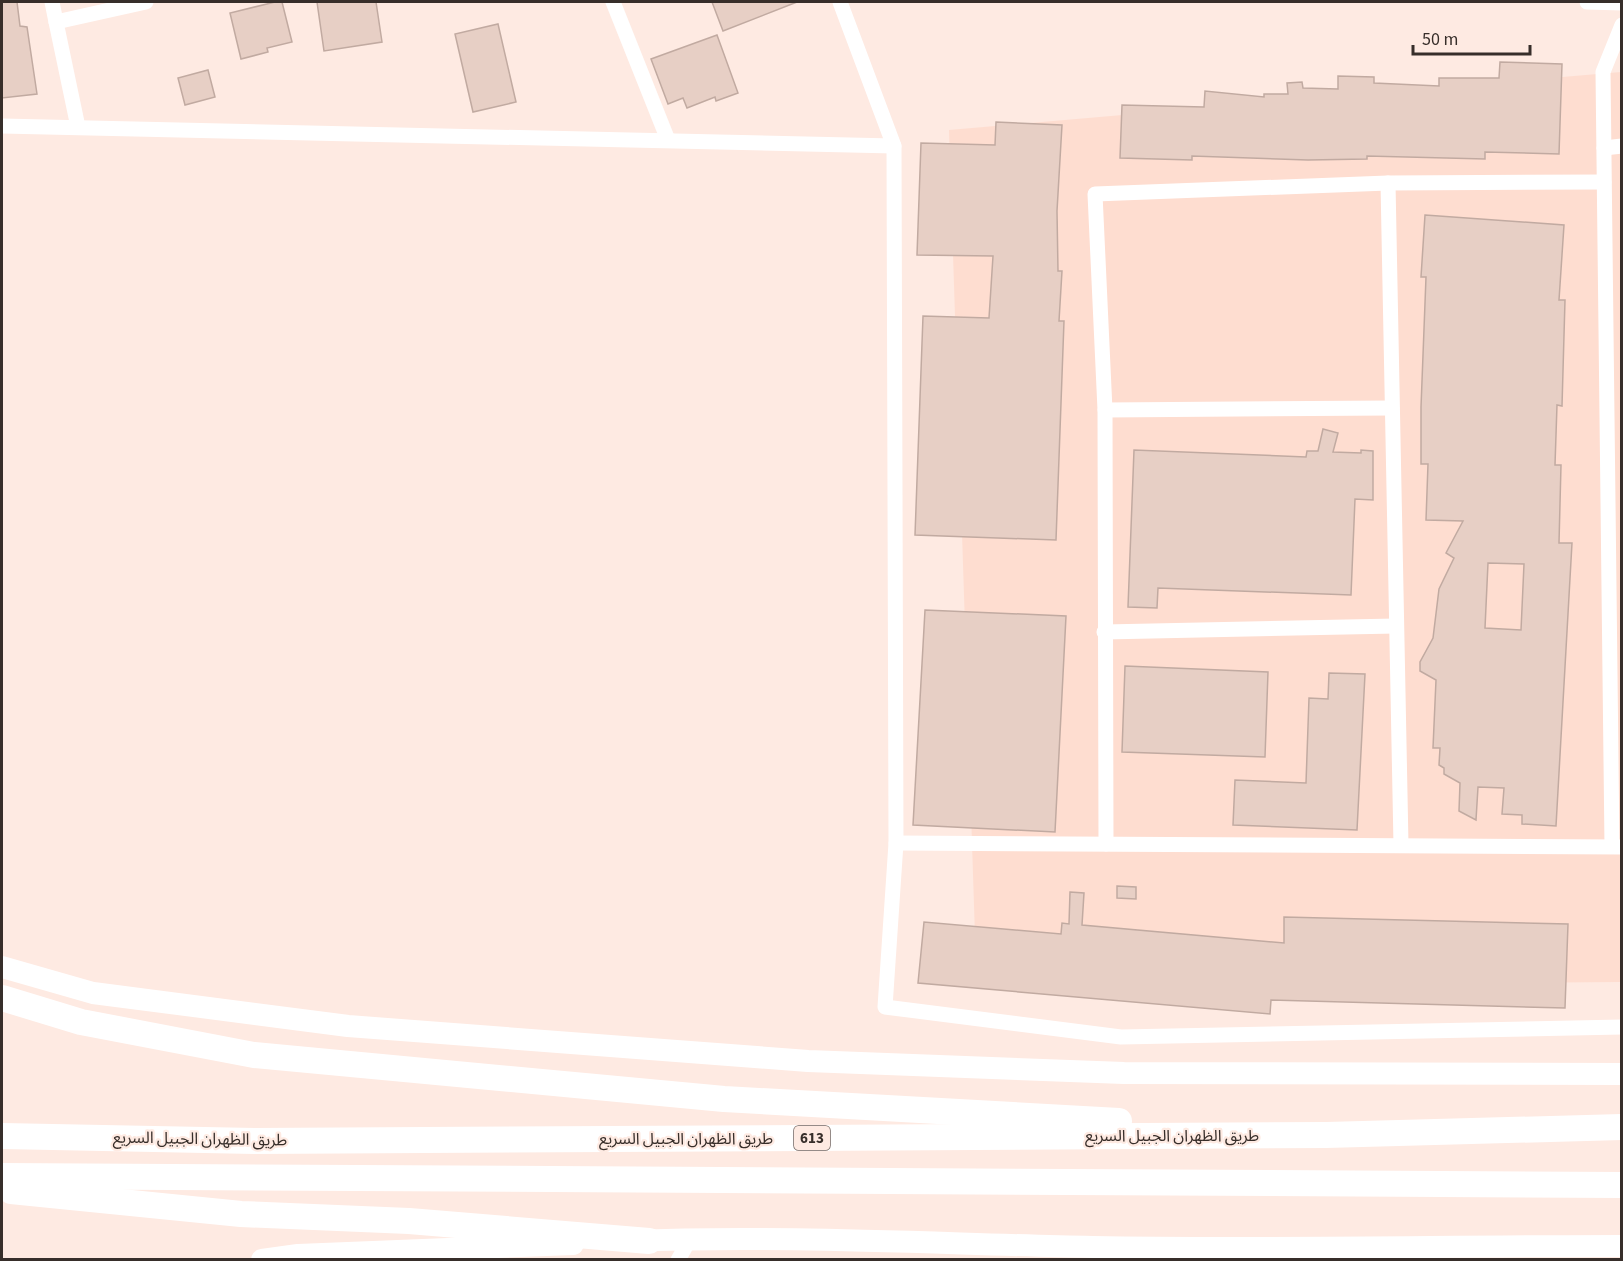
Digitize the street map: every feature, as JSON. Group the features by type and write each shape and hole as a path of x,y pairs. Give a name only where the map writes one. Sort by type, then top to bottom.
{"highway":[{"path":"2,998 81,1022 254,1055 724,1099 988,1112 1326,1135"},
{"name":"طريق الظهران الجبيل السريع","path":"2,1136 267,1141 1326,1135 1622,1127"},
{"path":"2,1176 1622,1185"},
{"path":"2,1190 241,1214 409,1221 649,1241"}],"main road":[{"path":"2,967 93,993 348,1026 796,1060 1124,1073 1622,1074"},
{"path":"262,1260 298,1255 532,1252 690,1239 969,1251 1094,1247 1622,1246"}],"street":[{"path":"52,2 78,128"},
{"path":"56,22 146,2"},
{"path":"613,2 668,140"},
{"path":"840,2 894,146 896,843 885,1007 1121,1037 1622,1028"},
{"path":"1587,2 1622,3"},
{"path":"896,843 1617,847 1603,72 1622,25"},
{"path":"2,126 894,146"},
{"path":"1604,148 1622,146"},
{"path":"1106,844 1105,410 1095,194 1388,183 1604,182"},
{"path":"1388,183 1401,845"},
{"path":"1105,410 1392,408"},
{"path":"1104,632 1396,626"},
{"path":"678,1260 690,1239"}],"shaded area":[{"path":"1621,72 1621,982 1348,984 976,967 949,130"}],"building":[{"path":"2,2 17,2 20,26 27,27 37,94 2,98"},
{"path":"282,2 292,42 267,48 268,52 241,59 230,13"},
{"path":"317,2 376,2 382,42 324,51"},
{"path":"712,2 797,2 723,31"},
{"path":"498,24 516,102 473,112 455,34"},
{"path":"717,35 738,93 716,101 715,97 687,108 683,98 668,104 651,59"},
{"path":"1500,62 1562,64 1559,154 1485,152 1485,159 1367,156 1367,159 1308,160 1192,156 1192,160 1120,158 1122,105 1204,107 1205,91 1264,97 1264,94 1288,94 1287,83 1302,82 1303,88 1338,89 1338,76 1374,77 1374,83 1439,86 1439,78 1499,78"},
{"path":"208,70 215,97 185,105 178,78"},
{"path":"996,122 1062,125 1057,211 1058,271 1062,271 1059,321 1064,321 1056,540 915,535 923,316 989,318 993,256 917,255 921,143 995,145"},
{"path":"1425,215 1564,225 1559,300 1565,300 1562,406 1557,405 1555,465 1561,465 1559,543 1572,543 1556,826 1522,824 1522,815 1502,814 1504,788 1478,787 1476,820 1459,811 1460,783 1444,774 1444,768 1439,765 1440,748 1433,748 1436,680 1420,671 1420,662 1433,638 1439,589 1454,558 1446,553 1463,521 1426,520 1428,464 1421,464 1421,407 1426,277 1421,277","holes":["1488,563 1524,564 1521,630 1485,628"]},
{"path":"1323,429 1338,433 1333,452 1373,451 1373,500 1355,499 1351,595 1158,588 1157,608 1128,607 1134,450 1306,457 1307,451 1318,451"},
{"path":"925,610 1066,616 1055,832 913,825"},
{"path":"1125,666 1268,672 1265,757 1122,752"},
{"path":"1329,673 1365,674 1357,830 1233,825 1235,780 1306,783 1309,698 1328,699"},
{"path":"1117,886 1136,887 1136,899 1117,898"},
{"path":"1070,892 1084,893 1082,925 1284,943 1284,917 1568,924 1565,1008 1271,1000 1270,1014 918,983 924,922 1061,934 1062,923 1069,924"}]}
